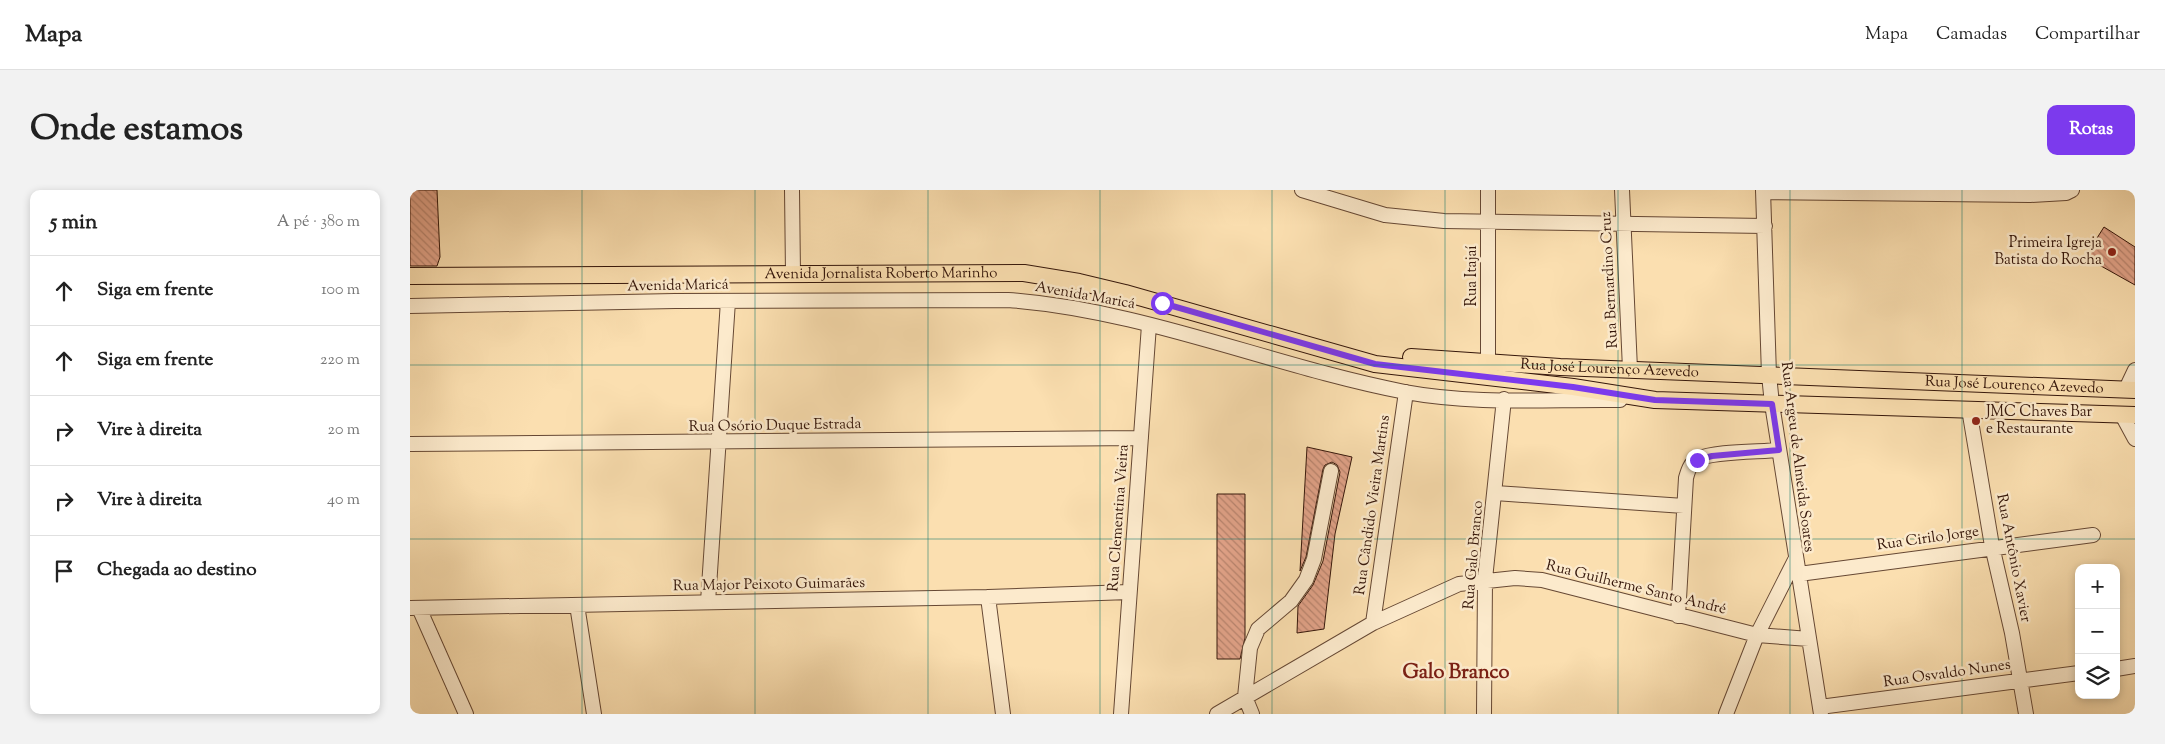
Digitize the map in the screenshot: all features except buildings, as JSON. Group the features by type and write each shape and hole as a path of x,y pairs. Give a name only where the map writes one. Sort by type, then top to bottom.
{"main road":[{"name":"Avenida Jornalista Roberto Marinho","path":"410,276 983,271 1024,273 1078,282 1124,293 1341,354"},
{"name":"Rua José Lourenço Azevedo","path":"1341,354 1488,363 2130,389"},
{"name":"Rua José Lourenço Azevedo","path":"1341,354 1375,364 1573,387 1655,400 2128,415"}],"street":[{"path":"792,190 793,274"},
{"path":"1302,190 1385,216 1444,221 1765,226"},
{"name":"Rua Itajaí","path":"1488,190 1488,363"},
{"name":"Rua Bernardino Cruz","path":"1622,190 1630,369"},
{"path":"1763,191 1925,192 2030,196 2066,194 2072,190"},
{"name":"Rua Argeu de Almeida Soares","path":"1726,714 1757,636 1796,558 1769,375 1763,191"},
{"name":"Avenida Maricá","path":"410,306 728,301 1008,300 1080,308 1149,324 1337,377 1406,392 1447,398 1655,400"},
{"path":"708,602 728,301"},
{"name":"Rua Clementina Vieira","path":"1121,714 1149,324"},
{"path":"2130,389 2135,370"},
{"name":"Rua Cândido Vieira Martins","path":"1373,623 1406,392"},
{"name":"Rua Galo Branco","path":"1484,714 1485,580 1504,399"},
{"name":"Rua Antônio Xavier","path":"1969,409 1992,546 2026,714"},
{"path":"2128,415 2135,439"},
{"name":"Rua Osório Duque Estrada","path":"410,444 718,443 1141,438"},
{"path":"1678,616 1686,478 1690,465 1697,460 1712,456 1779,450"},
{"path":"1252,714 1245,697 1250,648 1258,629 1291,601 1306,580 1314,559 1331,471"},
{"path":"1495,493 1684,506"},
{"name":"Rua Cirilo Jorge","path":"1799,574 1992,546 2093,534"},
{"path":"1796,558 1820,711"},
{"name":"Rua Guilherme Santo André","path":"1217,714 1373,623 1459,584 1485,580 1515,578 1542,580 1757,636 1809,639"},
{"name":"Rua Major Peixoto Guimarães","path":"414,608 988,597 1129,592"},
{"path":"988,597 1003,714"},
{"path":"577,605 594,714"},
{"path":"414,608 466,714"},
{"path":"2120,668 2135,666"},
{"name":"Rua Osvaldo Nunes","path":"1820,711 2020,680 2075,673"}],"place":[{"name":"Primeira Igreja Batista do Rocha","path":"2112,252"},
{"name":"JMC Chaves Bar e Restaurante","path":"1976,421"}],"district":[{"name":"Galo Branco","path":"1456,673"}],"route":[{"path":"1162,303 1375,364 1573,387 1655,400 1772,404 1779,450 1712,456 1697,460"}]}
